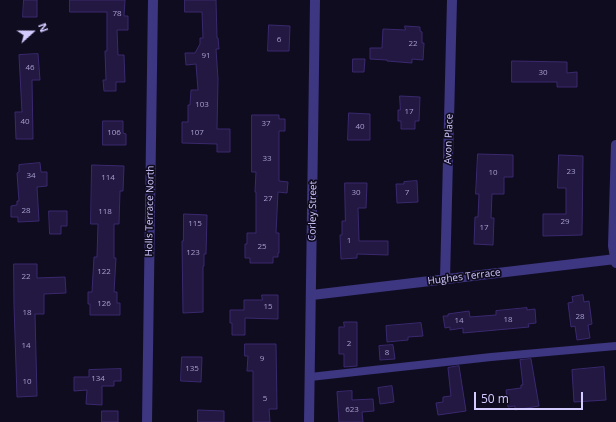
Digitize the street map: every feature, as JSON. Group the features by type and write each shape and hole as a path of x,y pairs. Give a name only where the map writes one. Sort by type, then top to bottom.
{"street":[{"name":"Holls Terrace North","path":"147,422 154,0"},
{"name":"Corley Street","path":"309,422 315,0"},
{"name":"Avon Place","path":"445,279 452,0"},
{"path":"616,145 613,246 616,263"},
{"name":"Hughes Terrace","path":"312,295 616,260"}],"lane":[{"path":"310,377 491,357 616,346"}],"building":[{"path":"24,0 37,0 37,17 23,17"},
{"path":"70,0 125,0 124,16 128,16 128,30 117,30 118,55 124,55 125,82 116,82 116,91 104,91 103,80 106,80 105,51 107,51 107,12 70,12"},
{"path":"185,0 216,0 217,38 219,49 216,49 218,79 217,129 230,129 230,152 217,152 217,144 182,143 182,122 188,122 188,105 190,105 191,90 198,90 196,64 186,65 185,53 195,53 200,44 200,38 203,38 202,12 185,12"},
{"path":"269,25 290,26 289,51 268,51"},
{"path":"405,26 420,27 420,31 422,32 422,43 424,43 423,60 412,59 412,63 370,59 370,48 382,48 383,29 405,30"},
{"path":"38,54 40,80 32,80 33,139 16,139 15,112 22,112 19,55"},
{"path":"353,59 365,59 364,72 353,72"},
{"path":"512,61 567,62 567,73 577,72 577,87 557,87 557,82 512,82"},
{"path":"400,96 420,97 419,121 415,121 415,129 401,129 401,121 398,121"},
{"path":"349,113 370,114 370,140 348,140"},
{"path":"252,115 279,115 279,119 285,119 285,131 279,131 279,181 288,182 287,193 278,192 276,233 279,233 279,253 278,257 273,257 273,263 250,263 250,258 245,258 247,233 256,233 256,172 252,172"},
{"path":"103,121 123,121 123,133 126,134 126,145 103,145"},
{"path":"478,154 513,155 513,177 504,177 504,194 492,194 491,218 494,218 493,245 474,244 475,217 478,217 479,194 476,194"},
{"path":"559,155 583,156 582,235 543,236 543,214 566,214 566,188 558,188"},
{"path":"40,163 41,172 47,172 47,186 37,187 39,221 18,222 18,217 11,217 11,206 17,205 17,201 19,201 17,173 19,172 19,165"},
{"path":"92,165 124,166 123,191 120,191 119,224 114,224 114,258 116,258 114,292 117,292 117,303 120,303 120,315 90,315 88,292 92,292 94,257 97,257 98,224 91,224"},
{"path":"417,181 418,202 397,203 396,184"},
{"path":"345,183 367,183 366,208 358,208 359,241 388,241 388,255 357,254 357,258 341,259 340,235 342,235 342,221 345,221"},
{"path":"49,211 67,211 67,226 61,226 61,234 50,234"},
{"path":"184,214 207,215 206,254 204,254 203,266 203,312 183,313 182,241"},
{"path":"14,264 37,264 37,278 65,277 66,293 44,294 44,314 35,314 37,396 17,397"},
{"path":"262,295 278,295 278,319 245,318 245,335 232,335 230,310 244,310 244,300 262,300"},
{"path":"583,295 584,302 589,301 592,324 588,325 590,338 577,340 575,326 571,327 568,303 573,302 572,297"},
{"path":"527,308 527,310 535,309 536,323 528,324 529,327 463,333 463,328 450,330 450,327 445,328 443,316 448,316 448,314 469,311 470,317 496,315 496,311"},
{"path":"344,322 357,322 357,366 344,367 344,354 339,354 339,327 344,327"},
{"path":"421,323 423,336 408,337 408,340 387,342 386,326"},
{"path":"245,344 276,344 277,409 269,409 270,422 253,422 253,371 247,371 248,356 245,356"},
{"path":"393,345 395,359 380,360 379,346"},
{"path":"182,357 202,357 201,382 181,381"},
{"path":"531,359 539,406 515,410 515,406 508,407 506,390 521,388 521,385 523,385 520,360"},
{"path":"459,366 466,411 438,415 436,403 443,402 443,397 451,396 448,368"},
{"path":"604,367 606,400 574,402 572,370"},
{"path":"121,369 121,381 114,381 114,386 102,386 102,405 86,404 87,390 74,391 74,377 89,377 89,370"},
{"path":"392,386 394,402 380,404 378,388"},
{"path":"352,391 352,400 373,399 374,411 362,412 363,422 339,422 337,392"},
{"path":"198,410 224,411 224,422 198,422"},
{"path":"102,411 118,411 118,422 102,422"}]}
